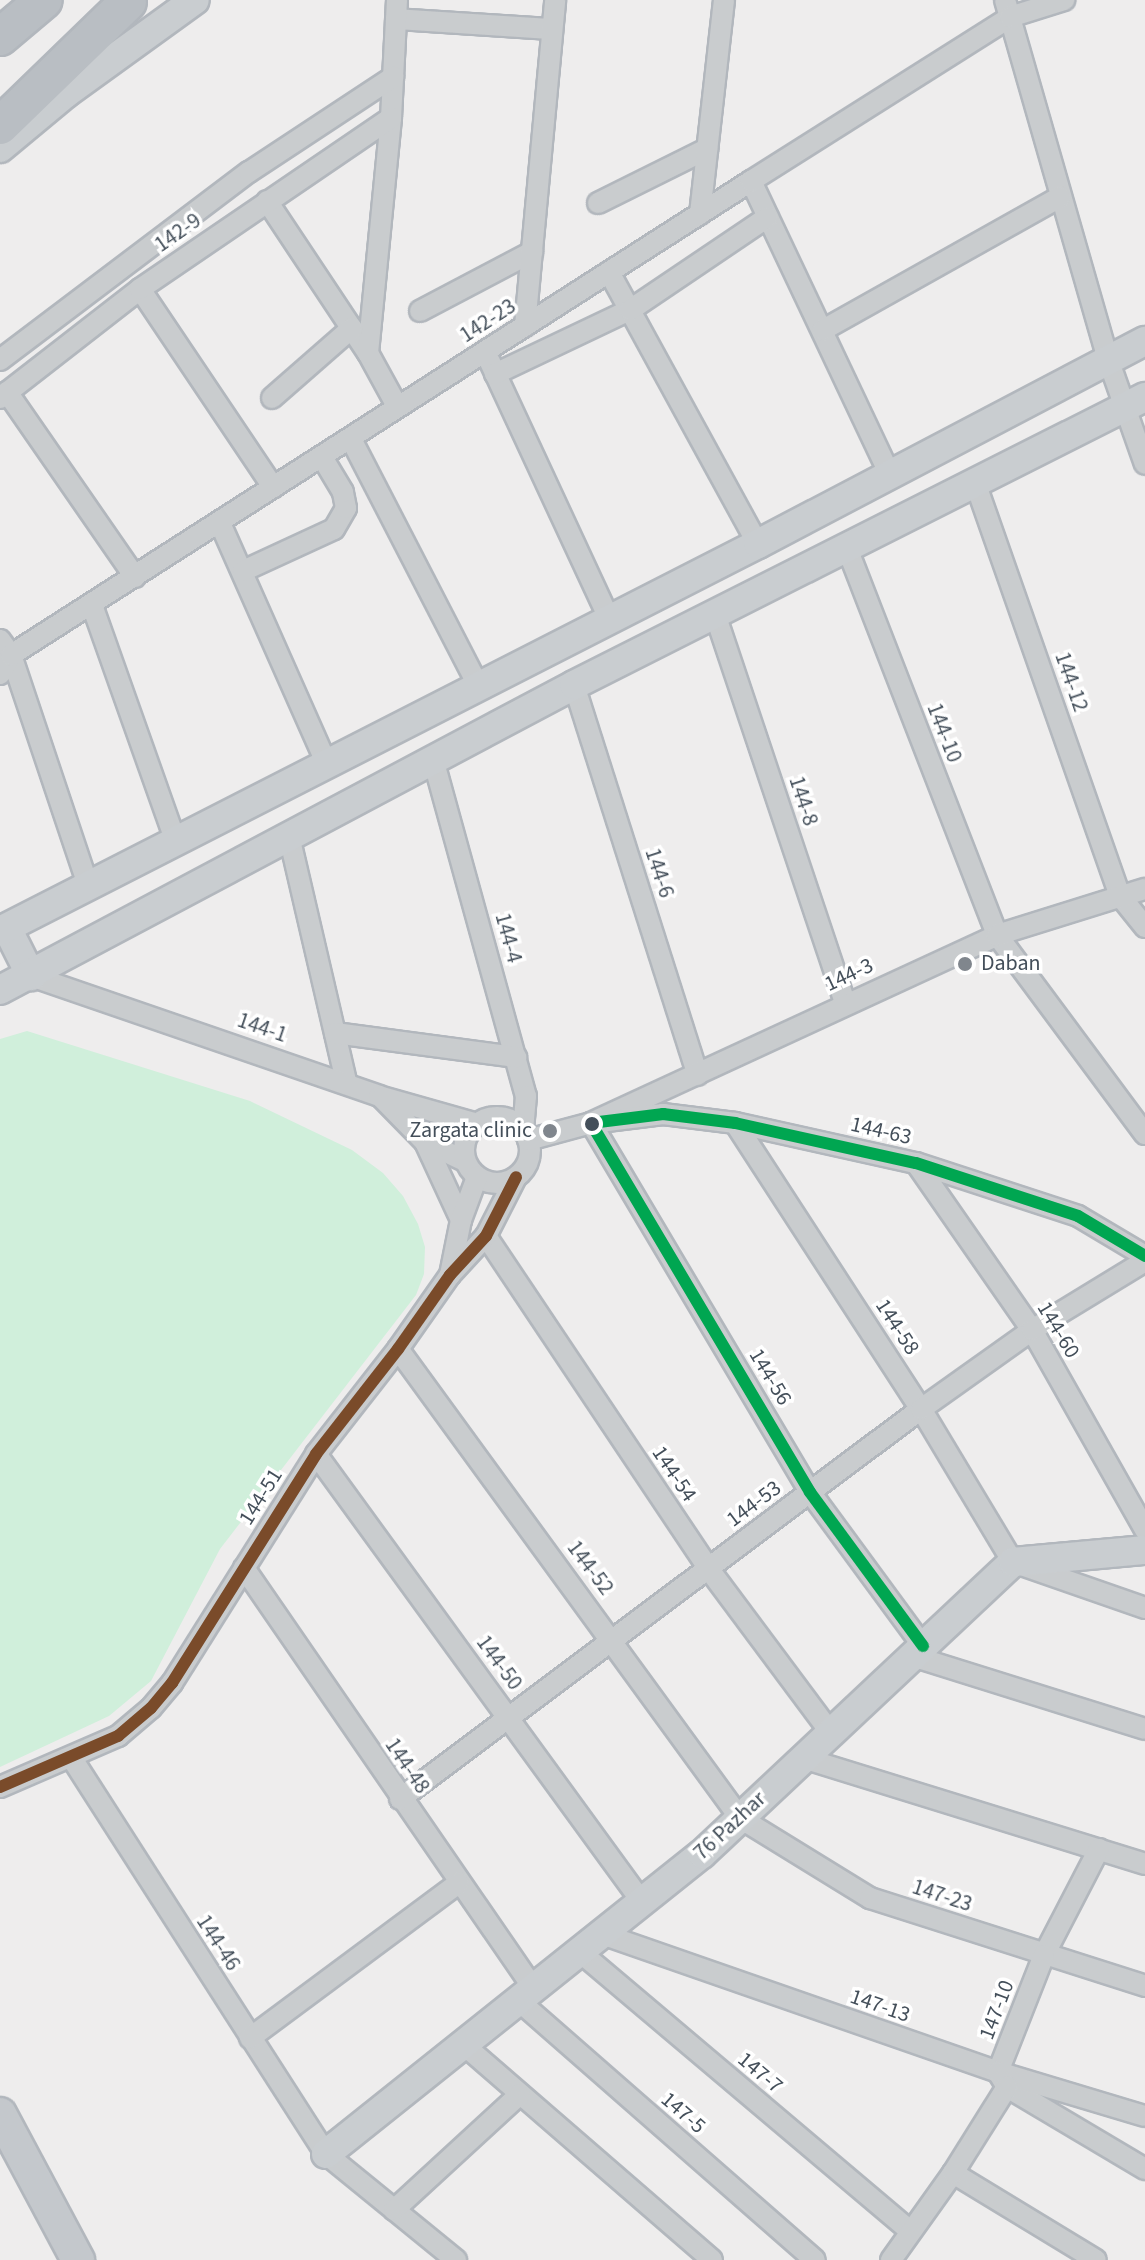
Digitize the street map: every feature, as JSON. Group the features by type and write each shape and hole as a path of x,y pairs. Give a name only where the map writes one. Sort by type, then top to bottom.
{"highway":[{"path":"0,96 129,1"},
{"path":"0,126 129,1"}],"main road":[{"path":"0,2114 78,2260"}],"street":[{"path":"0,148 65,94 195,0"},
{"path":"525,326 555,0"},
{"path":"700,214 724,0"},
{"name":"142-23","path":"0,674 6,648 92,605 751,181 1008,8 1064,0"},
{"path":"1008,8 1108,359 1135,402 1145,464"},
{"path":"368,353 391,118 396,10 552,29"},
{"path":"0,360 249,172 393,77"},
{"name":"142-9","path":"3,395 140,289 391,118"},
{"path":"598,203 707,149"},
{"path":"751,181 890,475"},
{"path":"823,330 1060,197"},
{"path":"267,201 368,353 397,406"},
{"path":"495,374 630,310 768,217"},
{"path":"420,311 532,252"},
{"path":"609,272 758,544"},
{"path":"140,289 273,487"},
{"path":"272,398 352,328"},
{"path":"31,976 4,930 758,544 1145,341"},
{"path":"485,353 610,620"},
{"path":"3,395 135,577"},
{"path":"0,990 574,685 976,485 1135,402"},
{"path":"351,439 479,687"},
{"path":"243,571 334,529 346,508 343,492 322,457"},
{"name":"144-12","path":"976,485 1120,896 1145,927"},
{"path":"220,523 327,764"},
{"name":"144-10","path":"847,548 997,935 1145,1134"},
{"path":"92,605 176,842"},
{"name":"144-8","path":"715,614 845,1003"},
{"path":"6,648 88,885"},
{"name":"144-6","path":"574,685 698,1075"},
{"name":"144-4","path":"433,759 526,1096 524,1152"},
{"path":"289,836 346,1081"},
{"name":"144-3","path":"524,1152 698,1075 845,1003 997,935 1145,889"},
{"name":"144-1","path":"31,976 346,1081 379,1096 477,1124 486,1119 506,1119 524,1152"},
{"path":"335,1033 516,1057"},
{"path":"379,1096 425,1142 497,1183 524,1152"},
{"name":"144-63","path":"586,1125 663,1114 735,1123 916,1163 1078,1216 1145,1259"},
{"name":"144-58","path":"735,1123 921,1409 1013,1562"},
{"path":"450,1275 471,1169 465,1141 477,1124"},
{"name":"144-56","path":"586,1125 810,1492 918,1651"},
{"path":"425,1142 461,1220"},
{"name":"144-51","path":"0,1787 118,1736 151,1708 172,1683 316,1454 398,1349 450,1275 486,1236 524,1152"},
{"name":"144-60","path":"916,1163 1032,1330 1145,1530"},
{"name":"144-54","path":"486,1236 708,1568 831,1733"},
{"name":"144-53","path":"400,1799 921,1409 1032,1330 1145,1259"},
{"name":"144-52","path":"398,1349 613,1639 740,1818"},
{"name":"144-50","path":"316,1454 642,1902"},
{"path":"1013,1562 1145,1550"},
{"path":"1013,1562 1145,1608"},
{"name":"76 Pazhar","path":"326,2154 642,1902 740,1818 1013,1562"},
{"name":"144-48","path":"244,1568 459,1883 526,1995"},
{"path":"918,1651 1145,1729"},
{"name":"144-46","path":"71,1757 326,2154 456,2260"},
{"path":"803,1758 1145,1864"},
{"name":"147-23","path":"740,1818 870,1898 1145,1986"},
{"name":"147-10","path":"891,2260 909,2230 953,2173 1003,2080 1044,1955 1099,1849"},
{"path":"250,2038 459,1883"},
{"name":"147-13","path":"591,1943 1003,2080 1145,2116"},
{"name":"147-7","path":"591,1943 909,2230"},
{"name":"147-5","path":"526,1995 815,2260"},
{"path":"464,2045 712,2260"},
{"path":"1003,2080 1145,2169"},
{"path":"394,2210 520,2094"},
{"path":"953,2173 1096,2260"}],"green space":[{"path":"27,1031 250,1101 352,1150 383,1173 403,1196 418,1224 425,1247 424,1274 416,1295 220,1549 151,1681 109,1716 0,1767 0,1039"}],"transit line":[{"path":"923,1646 810,1492 591,1123 663,1114 735,1123 916,1163 1078,1216 1145,1256"},
{"path":"0,1787 118,1736 151,1708 172,1683 316,1454 398,1349 450,1275 486,1236 516,1177"}],"place":[{"name":"Daban","path":"965,964"},
{"name":"Zargata clinic","path":"550,1131"}]}
